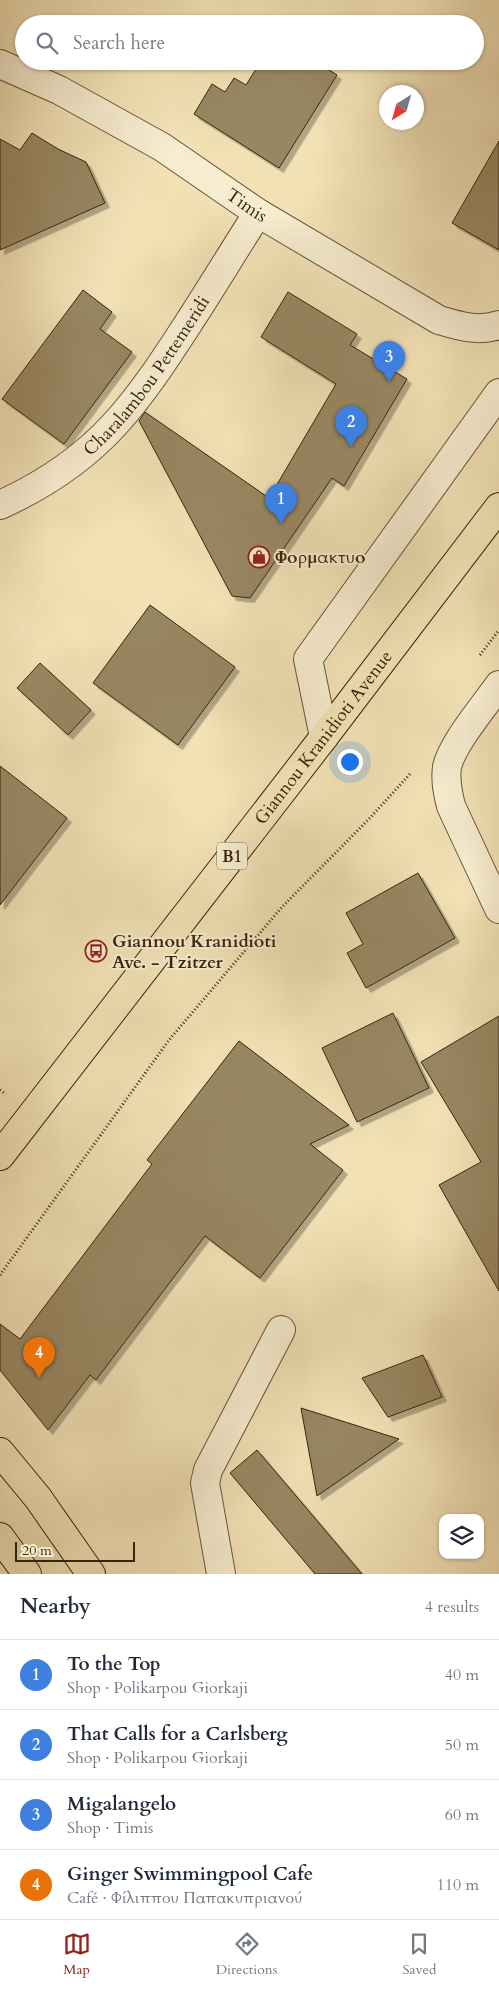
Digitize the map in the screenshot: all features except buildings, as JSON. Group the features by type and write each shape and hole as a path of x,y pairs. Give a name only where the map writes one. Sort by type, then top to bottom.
{"main road":[{"name":"Giannou Kranidioti Avenue","path":"1,1151 324,737 499,507"},
{"path":"0,1452 38,1498 91,1574"},
{"path":"1,1540 27,1574"}],"street":[{"name":"Timis","path":"0,64 59,90 162,147 258,213 439,320 465,328 489,328 499,325"},
{"name":"Charalambou Pettemeridi","path":"0,504 60,471 81,456 114,425 169,353 258,213"},
{"path":"324,737 308,659 499,393"},
{"path":"499,685 454,751 448,767 447,790 451,806 499,909"},
{"path":"221,1574 205,1482 208,1470 281,1330"}],"path":[{"path":"475,662 499,630"},
{"path":"0,1275 169,1040 282,907 369,819 416,768"}],"place":[{"name":"Migalangelo","path":"389,382"},
{"name":"That Calls for a Carlsberg","path":"351,447"},
{"name":"To the Top","path":"281,524"},
{"name":"Φορμακτυο","path":"259,557"},
{"name":"Giannou Kranidioti Ave. - Tzitzer","path":"96,951"},
{"name":"Ginger Swimmingpool Cafe","path":"39,1378"}]}
